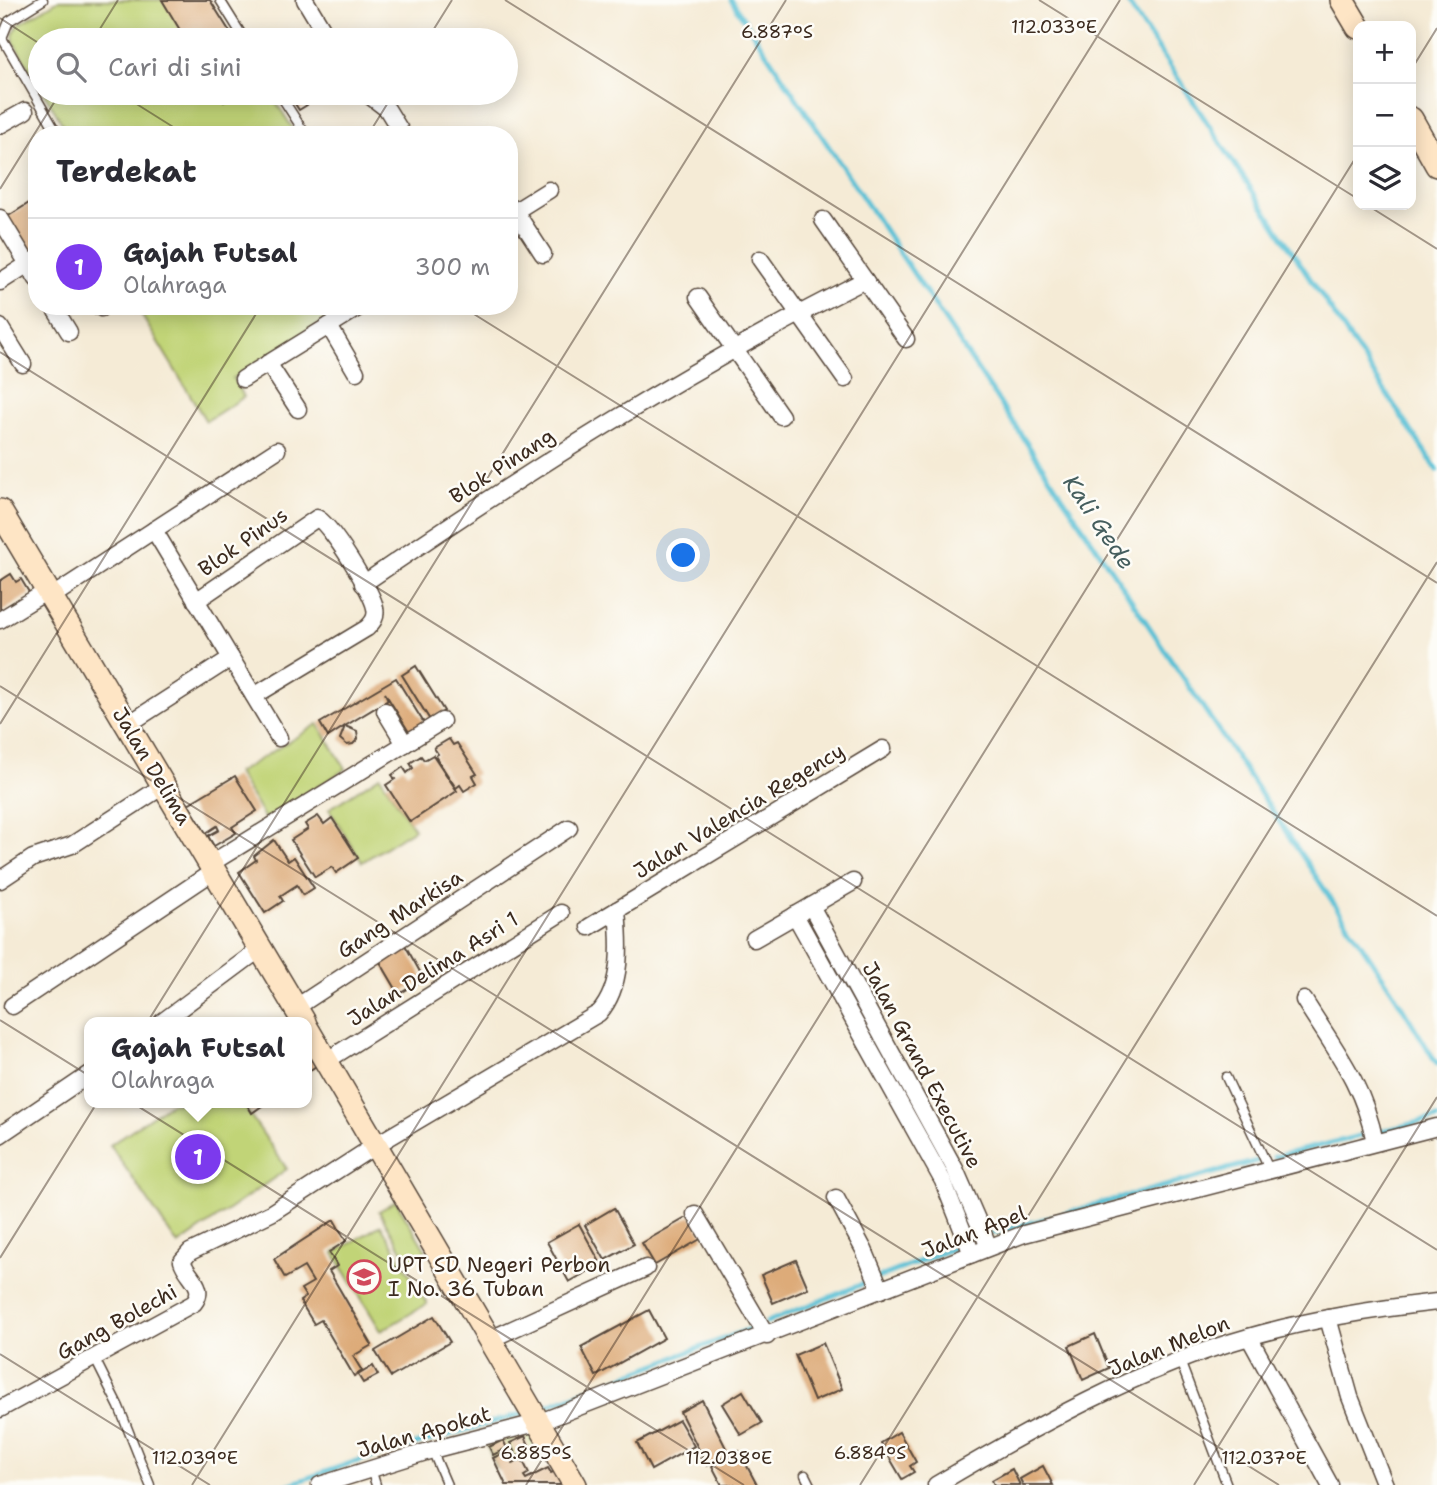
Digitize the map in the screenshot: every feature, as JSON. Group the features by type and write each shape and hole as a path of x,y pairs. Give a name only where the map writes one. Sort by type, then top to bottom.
{"street":[{"path":"305,0 322,28"},
{"path":"1342,0 1354,21"},
{"path":"382,105 397,126"},
{"path":"0,125 25,111"},
{"path":"1416,128 1437,165"},
{"path":"518,209 549,190"},
{"path":"0,218 28,256"},
{"path":"823,220 906,339"},
{"path":"518,221 542,254"},
{"path":"760,259 845,380"},
{"path":"0,282 28,264"},
{"name":"Blok Pinang","path":"363,584 463,516 666,387 798,313 865,280"},
{"path":"698,297 781,416"},
{"path":"59,315 69,332"},
{"path":"243,379 347,315"},
{"path":"329,326 356,372"},
{"path":"0,327 23,364"},
{"path":"268,363 298,409"},
{"path":"0,620 49,594 154,530 277,450"},
{"name":"Jalan Delima","path":"0,510 301,1017"},
{"name":"Blok Pinus","path":"197,601 317,518 330,530 363,584"},
{"path":"154,530 279,738"},
{"path":"254,696 371,624 376,611 363,584"},
{"path":"127,725 231,658"},
{"path":"385,711 405,744"},
{"path":"12,1006 212,867 443,720"},
{"name":"Jalan Valencia Regency","path":"589,927 883,748"},
{"path":"0,880 33,858 72,845 163,786"},
{"name":"Gang Markisa","path":"305,1017 527,855 569,828"},
{"path":"754,939 853,882"},
{"name":"Jalan Grand Executive","path":"811,906 898,1064 976,1216 989,1247"},
{"path":"376,1145 601,1010 617,970 617,910"},
{"name":"Jalan Delima Asri 1","path":"327,1061 561,913"},
{"name":"Jalan Grand Executive","path":"795,915 943,1181 972,1254"},
{"path":"169,1017 260,949"},
{"path":"1304,1000 1358,1086 1369,1112 1375,1142"},
{"name":"Jalan Delima","path":"312,1036 575,1485"},
{"path":"872,1053 887,1044"},
{"path":"882,1072 898,1064"},
{"path":"0,1135 84,1077"},
{"name":"Jalan Apel","path":"535,1413 767,1336 878,1282 972,1254 1079,1217 1437,1127"},
{"name":"Gang Bolechi","path":"0,1409 194,1303 200,1292 182,1264 186,1254 271,1213 376,1145"},
{"path":"836,1198 878,1282"},
{"path":"695,1214 767,1336"},
{"path":"960,1222 976,1216"},
{"path":"491,1339 646,1268"},
{"name":"Jalan Melon","path":"936,1485 1030,1433 1180,1361 1249,1337 1328,1318 1437,1302"},
{"path":"1328,1318 1350,1396 1385,1485"},
{"path":"1249,1337 1330,1485"},
{"name":"Jalan Apokat","path":"322,1484 432,1450 535,1413"}],"lane":[{"path":"28,81 2,34 13,18 43,0"},
{"path":"220,0 238,28"},
{"path":"41,105 53,126"},
{"path":"287,105 300,126"},
{"path":"1226,1077 1269,1169"},
{"path":"95,1359 119,1407 150,1485"},
{"path":"1180,1361 1227,1485"},
{"path":"432,1450 447,1485"},
{"path":"371,1469 376,1485"},
{"path":"804,1475 810,1485"}],"green space":[{"path":"59,0 178,0 196,28 28,28 28,67 14,43 13,34 19,24"},
{"path":"51,105 278,105 291,126 64,126"},
{"path":"141,315 336,315 233,378 244,397 206,421"},
{"path":"318,724 346,769 265,819 237,773"},
{"path":"380,776 414,829 362,862 329,809"},
{"path":"164,1108 245,1108 287,1169 178,1245 110,1145"},
{"path":"396,1201 426,1251 409,1262 379,1211"},
{"path":"381,1225 427,1304 381,1331 334,1253"},
{"path":"529,1432 546,1446 498,1470 485,1443"}],"building":[{"path":"162,0 210,0 228,28 179,28"},
{"path":"28,204 28,251 7,217"},
{"path":"11,574 16,582 21,579 30,594 0,613 0,581"},
{"path":"416,666 444,711 430,720 402,675"},
{"path":"396,678 424,723 409,732 385,693 388,700 328,737 320,723"},
{"path":"345,726 357,731 358,739 353,744 347,745 340,739"},
{"path":"449,739 453,745 457,743 477,774 473,776 477,783 464,791 460,785 456,788 435,756 438,754 434,748"},
{"path":"433,755 457,791 410,822 386,785 395,779 392,775 403,767 407,773 413,768 410,763 421,756 424,760"},
{"path":"235,776 257,811 232,827 236,833 214,846 208,836 219,830 217,826 206,833 188,804"},
{"path":"318,816 324,824 332,818 358,858 336,873 332,867 315,877 291,840 308,829 305,824"},
{"path":"274,840 288,861 294,857 314,888 303,895 297,885 280,896 283,901 265,913 239,872 256,860 254,856"},
{"path":"405,945 424,979 399,994 379,960"},
{"path":"614,1208 634,1244 605,1260 585,1225"},
{"path":"691,1215 704,1237 655,1265 642,1243"},
{"path":"334,1220 346,1241 329,1252 337,1266 329,1271 372,1345 353,1356 362,1371 354,1376 321,1320 314,1324 300,1301 306,1297 301,1289 313,1282 304,1267 285,1278 274,1259"},
{"path":"579,1224 601,1264 569,1282 547,1242"},
{"path":"796,1260 808,1288 773,1303 761,1275"},
{"path":"649,1310 664,1338 596,1376 581,1347"},
{"path":"434,1316 450,1342 391,1377 375,1351"},
{"path":"1095,1334 1109,1368 1083,1380 1069,1346"},
{"path":"823,1343 842,1389 814,1401 795,1355"},
{"path":"373,1366 378,1375 363,1383 358,1375"},
{"path":"743,1391 762,1423 741,1435 722,1404"},
{"path":"702,1400 729,1454 707,1466 680,1412"},
{"path":"679,1420 694,1446 651,1470 637,1443"},
{"path":"899,1432 916,1462 910,1466 914,1472 902,1479 881,1443"},
{"path":"525,1436 531,1450 517,1457 510,1443"},
{"path":"503,1440 507,1448 493,1455 489,1447"},
{"path":"507,1451 513,1463 522,1459 529,1473 524,1476 526,1479 548,1468 551,1473 555,1471 562,1485 506,1485 493,1458"},
{"path":"739,1451 757,1485 722,1485 712,1466"},
{"path":"1043,1466 1053,1485 1023,1485 1020,1479"},
{"path":"1012,1469 1020,1485 994,1485 992,1480"}],"waterway":[{"name":"Kali Gede","path":"731,0 1393,992 1437,1064"},
{"name":"Kali Gede","path":"1126,0 1437,470"},
{"path":"1382,1131 1437,1118"},
{"path":"1274,1157 1364,1135"},
{"path":"993,1233 1257,1161"},
{"path":"767,1322 961,1245"},
{"path":"538,1409 752,1328"},
{"path":"287,1485 354,1462 525,1413"}],"place":[{"name":"Gajah Futsal","path":"198,1157"},
{"name":"UPT SD Negeri Perbon I No. 36 Tuban","path":"364,1277"}]}
